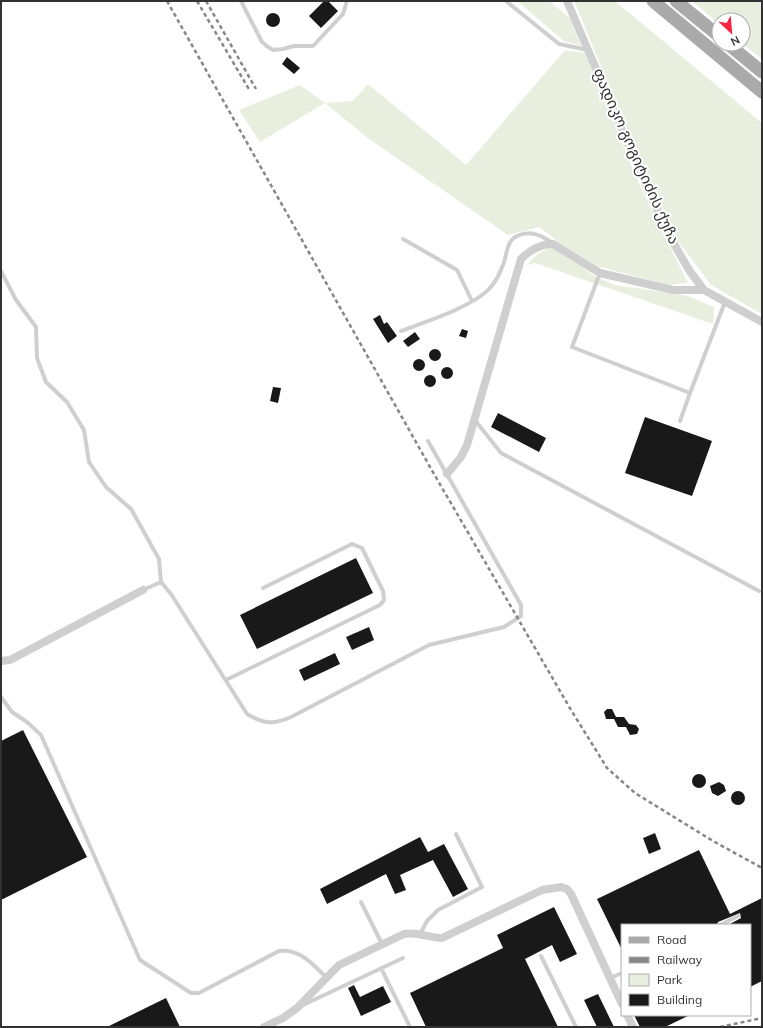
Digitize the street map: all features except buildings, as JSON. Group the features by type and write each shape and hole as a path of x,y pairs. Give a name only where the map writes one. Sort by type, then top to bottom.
{"main road":[{"path":"653,1 762,92"},
{"path":"676,1 711,29"},
{"path":"738,52 762,72"}],"street":[{"name":"ფადიკო გოგიტიძის ქუჩა","path":"568,1 647,188 669,235 689,270 704,290 762,322"},
{"path":"447,474 461,457 467,445 521,259 528,251 538,246 553,244 600,273 673,290 704,290"},
{"path":"1,661 10,660 143,590"},
{"path":"264,1027 283,1018 297,1008 339,966 382,944 404,934 420,934 433,938 442,938 542,890 561,887 567,889 572,894 621,1002"},
{"path":"628,1016 633,1027"}],"lane":[{"path":"241,1 262,42 273,50 294,46 313,46 343,14 348,1"},
{"path":"506,1 559,44 589,50"},
{"path":"401,331 460,308 488,291 493,285 503,266 510,242 516,236 532,233 543,236 553,244"},
{"path":"403,239 457,270 472,301"},
{"path":"1,272 16,300 36,327 37,358 46,382 67,402 84,430 89,462 106,487 130,509 138,521 159,559 161,582 172,594 247,714 259,721 280,722 429,646 504,627 520,616 520,605 428,441"},
{"path":"600,273 572,347 690,392"},
{"path":"680,421 725,302"},
{"path":"474,419 501,453 759,591"},
{"path":"226,680 380,605 384,600 383,591 362,548 358,545 352,544 263,588"},
{"path":"143,590 161,582"},
{"path":"1,697 12,712 27,722 41,735 140,960 191,994 199,993 279,951 288,950 303,954 327,978"},
{"path":"420,934 427,921 438,910 482,887 456,834"},
{"path":"361,902 382,944"},
{"path":"722,924 738,916"},
{"path":"541,956 576,1027"},
{"path":"297,1008 403,958"},
{"path":"381,968 410,1027"},
{"path":"610,978 621,973"}],"green space":[{"path":"517,1 549,1 569,17 581,46 564,41"},
{"path":"574,1 615,1 762,123 762,314 711,285 678,241 647,177"},
{"path":"692,1 762,1 762,59 751,50 751,12 711,12 711,17"},
{"path":"565,50 585,53 640,186 688,283 668,285 597,266 561,244 539,227 508,235 365,136 325,103 353,101 368,84 466,165"},
{"path":"300,85 325,103 260,142 239,110"},
{"path":"551,248 560,250 594,276 615,285 688,296 714,307 713,324 535,263 527,265 540,252"}],"railway":[{"path":"167,1 434,474 571,710 607,768 635,793 713,841 762,868"},
{"path":"197,1 250,91"},
{"path":"206,1 256,89"},
{"path":"720,1027 762,1018"}]}
